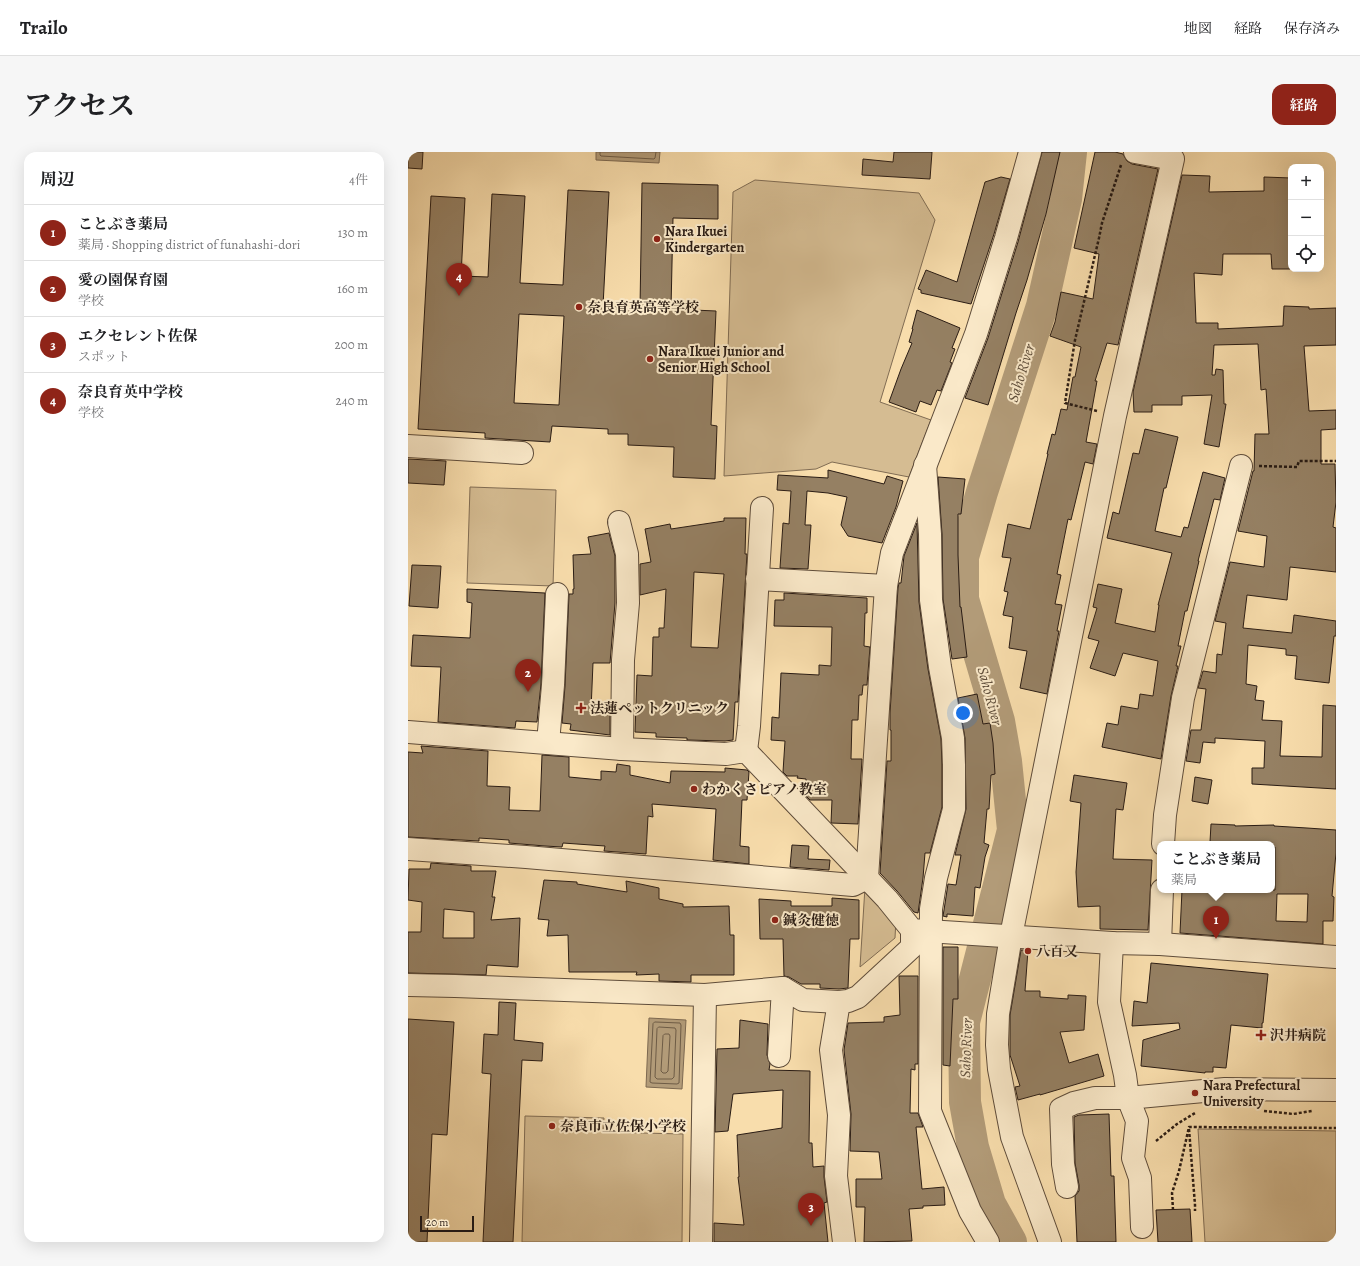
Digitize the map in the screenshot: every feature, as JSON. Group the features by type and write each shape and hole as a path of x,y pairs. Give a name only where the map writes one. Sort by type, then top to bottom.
{"street":[{"path":"867,878 886,586 892,553 976,334 1006,238 1030,152"},
{"path":"1050,1242 1012,1137 999,1068 997,1045 998,1014 1011,936 1115,416 1173,159 1129,156"},
{"path":"408,446 522,453"},
{"path":"408,986 455,986 705,995 783,988 803,1000 839,1002 848,1001 858,997 912,947 930,909 936,878 954,809 953,738 940,667 931,600 930,534 925,465"},
{"path":"1163,841 1164,815 1183,698 1241,466"},
{"path":"746,750 749,726 762,508"},
{"path":"619,522 626,554 628,603 623,660 622,749"},
{"path":"757,579 886,586"},
{"path":"548,743 553,685 557,594"},
{"path":"408,732 622,749 726,754 746,750"},
{"path":"746,750 887,899 921,930 1112,943 1160,944 1336,957"},
{"path":"408,849 526,857 853,885 867,878"},
{"path":"1160,944 1162,893"},
{"path":"921,930 930,1111 970,1211 988,1242"},
{"path":"1112,943 1109,1002 1125,1075 1128,1098 1137,1121 1133,1158 1140,1178 1142,1227"},
{"path":"778,1056 783,988"},
{"path":"701,1242 705,995"},
{"path":"839,1002 831,1050 838,1115 836,1176 844,1242"},
{"path":"1067,1187 1062,1164 1061,1109 1074,1103 1095,1098 1128,1098 1225,1089 1336,1090"}],"path":[{"path":"1115,416 1065,403 1075,340 1102,223 1129,156"},
{"path":"1241,466 1297,467 1299,461 1336,461"},
{"path":"1263,1111 1293,1114 1315,1111"},
{"path":"1133,1158 1193,1113 1200,1112"},
{"path":"1189,1127 1336,1128"},
{"path":"1172,1210 1172,1193 1179,1171 1189,1127"},
{"path":"1189,1127 1195,1211"}],"shaded area":[{"path":"755,180 919,193 935,220 880,402 931,420 909,477 832,462 816,469 724,476 733,192"},
{"path":"470,487 556,490 553,586 467,583"},
{"path":"865,887 896,918 895,938 860,967"},
{"path":"525,1116 604,1118 603,1132 683,1134 682,1242 522,1242"},
{"path":"1198,1129 1336,1131 1336,1242 1205,1242"}],"water":[{"path":"596,152 660,152 659,163 596,160"},
{"path":"649,1018 686,1020 682,1089 646,1087"}],"building":[{"path":"408,152 423,152 422,169 408,168"},
{"path":"894,152 932,152 930,179 862,175 863,159 893,162"},
{"path":"1042,152 1060,152 1046,214 988,405 965,398 988,338 1018,242"},
{"path":"1095,152 1115,152 1123,154 1127,161 1132,164 1158,169 1118,345 1107,343 1095,381 1097,381 1086,442 1097,444 1093,464 1085,462 1071,520 1068,519 1057,574 1061,575 1055,604 1062,605 1057,631 1059,631 1047,694 1020,688 1027,651 1009,648 1013,617 1003,615 1008,592 1004,591 1011,558 1002,557 1008,524 1030,529 1052,434 1055,435 1061,409 1067,410 1073,377 1075,377 1081,347 1050,336 1055,322 1061,292 1093,299 1099,254 1074,248"},
{"path":"1182,175 1210,176 1209,192 1264,191 1264,177 1288,178 1288,269 1272,269 1271,254 1223,254 1222,275 1194,273 1196,323 1218,323 1218,329 1283,326 1284,306 1309,307 1309,309 1336,308 1336,345 1304,346 1309,411 1336,410 1336,429 1321,430 1321,464 1335,464 1336,502 1333,527 1336,528 1336,572 1290,567 1287,600 1247,595 1243,628 1292,633 1294,615 1336,621 1336,636 1334,636 1329,683 1295,679 1297,656 1286,655 1286,649 1248,645 1246,684 1257,686 1255,700 1264,701 1262,720 1282,721 1280,756 1322,757 1323,705 1336,706 1336,789 1252,784 1252,768 1264,768 1265,741 1215,738 1215,743 1203,742 1200,763 1186,761 1191,730 1201,730 1206,689 1198,688 1203,671 1216,673 1217,654 1222,655 1226,623 1215,621 1230,562 1264,567 1267,536 1238,531 1254,471 1255,434 1269,434 1266,389 1261,390 1258,344 1214,345 1212,375 1215,375 1216,369 1223,370 1224,404 1226,404 1219,447 1204,444 1212,395 1182,396 1182,405 1152,405 1152,412 1134,412 1133,392"},
{"path":"1001,177 1010,179 971,304 921,293 921,290 918,289 926,270 957,282 985,182"},
{"path":"642,183 718,185 718,219 673,218 671,309 716,311 711,425 717,426 715,479 673,477 674,447 628,445 628,434 608,434 608,429 552,426 550,442 485,438 485,433 418,429 431,196 465,198 461,276 488,277 492,194 525,196 520,283 563,285 568,190 609,192 603,306 640,308","holes":["519,314 564,316 559,405 514,403"]},
{"path":"917,310 960,328 952,348 955,349 950,362 952,363 941,391 937,390 931,405 920,401 916,412 889,402 912,343 909,342"},
{"path":"1145,429 1178,437 1166,488 1164,488 1155,531 1181,537 1184,527 1188,528 1203,472 1225,478 1220,500 1214,499 1187,611 1185,611 1178,646 1181,646 1176,666 1178,666 1171,696 1161,759 1102,747 1107,723 1118,725 1121,706 1138,709 1140,694 1153,696 1158,661 1123,653 1115,676 1090,668 1099,641 1088,638 1097,608 1093,607 1098,584 1122,589 1115,623 1155,632 1158,605 1172,553 1107,538 1113,512 1119,514 1133,453 1139,454"},
{"path":"408,459 446,461 444,485 408,483"},
{"path":"828,470 884,484 887,476 903,481 896,507 882,543 848,536 841,525 847,497 807,491 805,525 811,525 808,569 780,568 783,523 789,524 791,491 777,490 778,475 828,478"},
{"path":"938,477 965,479 961,514 958,514 958,555 960,607 967,657 952,659 943,599 942,534"},
{"path":"724,518 746,518 745,554 747,554 738,702 735,702 733,740 687,740 687,738 656,737 656,733 635,732 637,675 652,676 653,637 659,637 659,628 664,628 666,589 640,595 640,564 651,562 645,529 670,524 671,529 724,521","holes":["694,572 724,574 718,648 691,647"]},
{"path":"917,523 919,602 928,669 941,739 942,765 942,807 930,853 925,853 918,913 914,912 880,873 887,761 891,761 890,713 898,588 899,583 901,583 904,556"},
{"path":"609,533 615,556 615,603 610,663 593,663 591,710 610,713 610,735 570,730 571,724 562,723 569,594 573,594 574,589 573,555 591,554 588,537"},
{"path":"412,565 441,566 438,608 409,606"},
{"path":"467,589 545,593 541,684 537,722 516,721 515,728 438,722 441,667 411,666 413,635 470,638 472,603 467,602"},
{"path":"784,593 867,598 864,646 870,647 867,685 863,685 862,695 859,695 858,720 852,720 851,759 862,759 858,824 831,823 832,800 810,800 806,796 806,779 797,778 798,776 787,776 783,772 785,741 771,740 772,717 779,718 781,673 819,675 819,665 831,666 832,627 774,626 775,600 784,600"},
{"path":"977,694 983,724 990,723 993,743 995,774 991,775 989,809 987,809 984,843 989,845 985,857 980,888 975,887 973,916 947,914 947,917 943,916 948,884 956,885 961,855 955,855 966,809 965,738 958,698"},
{"path":"421,746 488,751 487,786 510,787 509,810 540,811 542,755 569,757 569,777 601,780 601,771 616,772 617,764 630,766 630,775 670,783 671,771 725,772 725,768 747,770 749,772 747,800 742,800 740,846 749,847 749,864 713,860 716,809 652,804 653,817 648,816 646,854 604,851 605,846 563,843 562,847 509,843 509,840 479,838 479,841 408,837 408,752 423,753"},
{"path":"1074,775 1127,783 1123,810 1116,809 1113,859 1152,860 1148,930 1100,929 1100,906 1078,907 1076,872 1081,803 1070,801"},
{"path":"1195,777 1212,780 1208,804 1192,801"},
{"path":"1211,824 1235,826 1274,825 1336,830 1336,853 1332,896 1334,897 1333,921 1323,921 1323,944 1180,933 1182,893 1275,893 1275,841 1210,841","holes":["1277,894 1308,894 1307,922 1276,921"]},
{"path":"792,845 809,846 808,859 830,860 829,870 790,867"},
{"path":"431,863 471,866 471,871 496,871 492,897 495,897 491,920 520,918 518,967 487,965 486,975 408,973 408,932 421,932 422,902 408,900 409,869 430,869","holes":["444,909 474,912 474,938 443,938"]},
{"path":"544,880 577,882 577,884 627,892 626,881 659,888 659,899 683,904 683,907 729,906 730,935 734,935 734,975 691,975 691,982 659,981 659,974 636,975 637,972 569,972 568,935 547,936 549,920 538,919"},
{"path":"832,898 859,900 859,939 850,939 848,988 820,988 820,984 801,984 789,977 784,976 783,939 760,939 759,899 791,901 791,906 832,906"},
{"path":"943,947 958,947 958,999 953,999 950,1066 943,1065"},
{"path":"1021,950 1028,950 1025,991 1040,991 1040,997 1068,999 1068,995 1086,996 1084,1030 1060,1032 1069,1063 1098,1054 1104,1076 1018,1100 1015,1087 1020,1086 1010,1055 1010,1015"},
{"path":"1151,963 1268,974 1262,1028 1231,1025 1226,1068 1213,1067 1213,1072 1205,1073 1141,1066 1143,1040 1180,1029 1179,1023 1132,1026 1134,1001 1147,1003"},
{"path":"899,976 918,976 918,1064 915,1064 915,1070 911,1069 910,1113 918,1113 923,1127 916,1127 922,1189 944,1187 945,1205 923,1206 923,1208 909,1209 912,1241 864,1242 865,1207 856,1207 856,1179 882,1179 879,1152 850,1151 851,1114 844,1050 848,1023 884,1022 884,1017 900,1015"},
{"path":"499,1002 516,1003 514,1040 543,1043 542,1061 522,1060 513,1242 483,1242 491,1074 482,1073 484,1034 498,1035"},
{"path":"408,1019 454,1022 447,1135 432,1134 427,1242 408,1242"},
{"path":"740,1020 768,1024 767,1055 770,1064 769,1070 810,1071 809,1143 812,1143 813,1167 824,1166 827,1202 824,1203 828,1242 714,1242 714,1223 744,1225 738,1177 737,1135 782,1128 783,1090 733,1094 728,1131 715,1132 717,1049 739,1048"},
{"path":"1109,1114 1111,1176 1114,1176 1116,1242 1077,1242 1075,1196 1079,1191 1079,1185 1075,1163 1074,1117 1079,1115"},
{"path":"1190,1209 1192,1242 1158,1242 1156,1210"}],"waterway":[{"name":"Saho River","path":"1011,1242 990,1204 973,1147 965,1102 964,1022 1013,830 1006,761 999,721 963,599 963,557 982,492 1042,306 1066,199 1071,152"}],"place":[{"name":"Nara Ikuei Kindergarten","path":"657,239"},
{"name":"奈良育英中学校","path":"459,296"},
{"name":"奈良育英高等学校","path":"579,307"},
{"name":"Nara Ikuei Junior and Senior High School","path":"650,359"},
{"name":"愛の園保育園","path":"528,692"},
{"name":"法蓮ペットクリニック","path":"581,708"},
{"name":"わかくさピアノ教室","path":"694,789"},
{"name":"鍼灸健徳","path":"775,920"},
{"name":"ことぶき薬局","path":"1216,939"},
{"name":"八百又","path":"1028,951"},
{"name":"沢井病院","path":"1261,1035"},
{"name":"Nara Prefectural University","path":"1195,1093"},
{"name":"奈良市立佐保小学校","path":"552,1126"},
{"name":"エクセレント佐保","path":"811,1226"}]}
